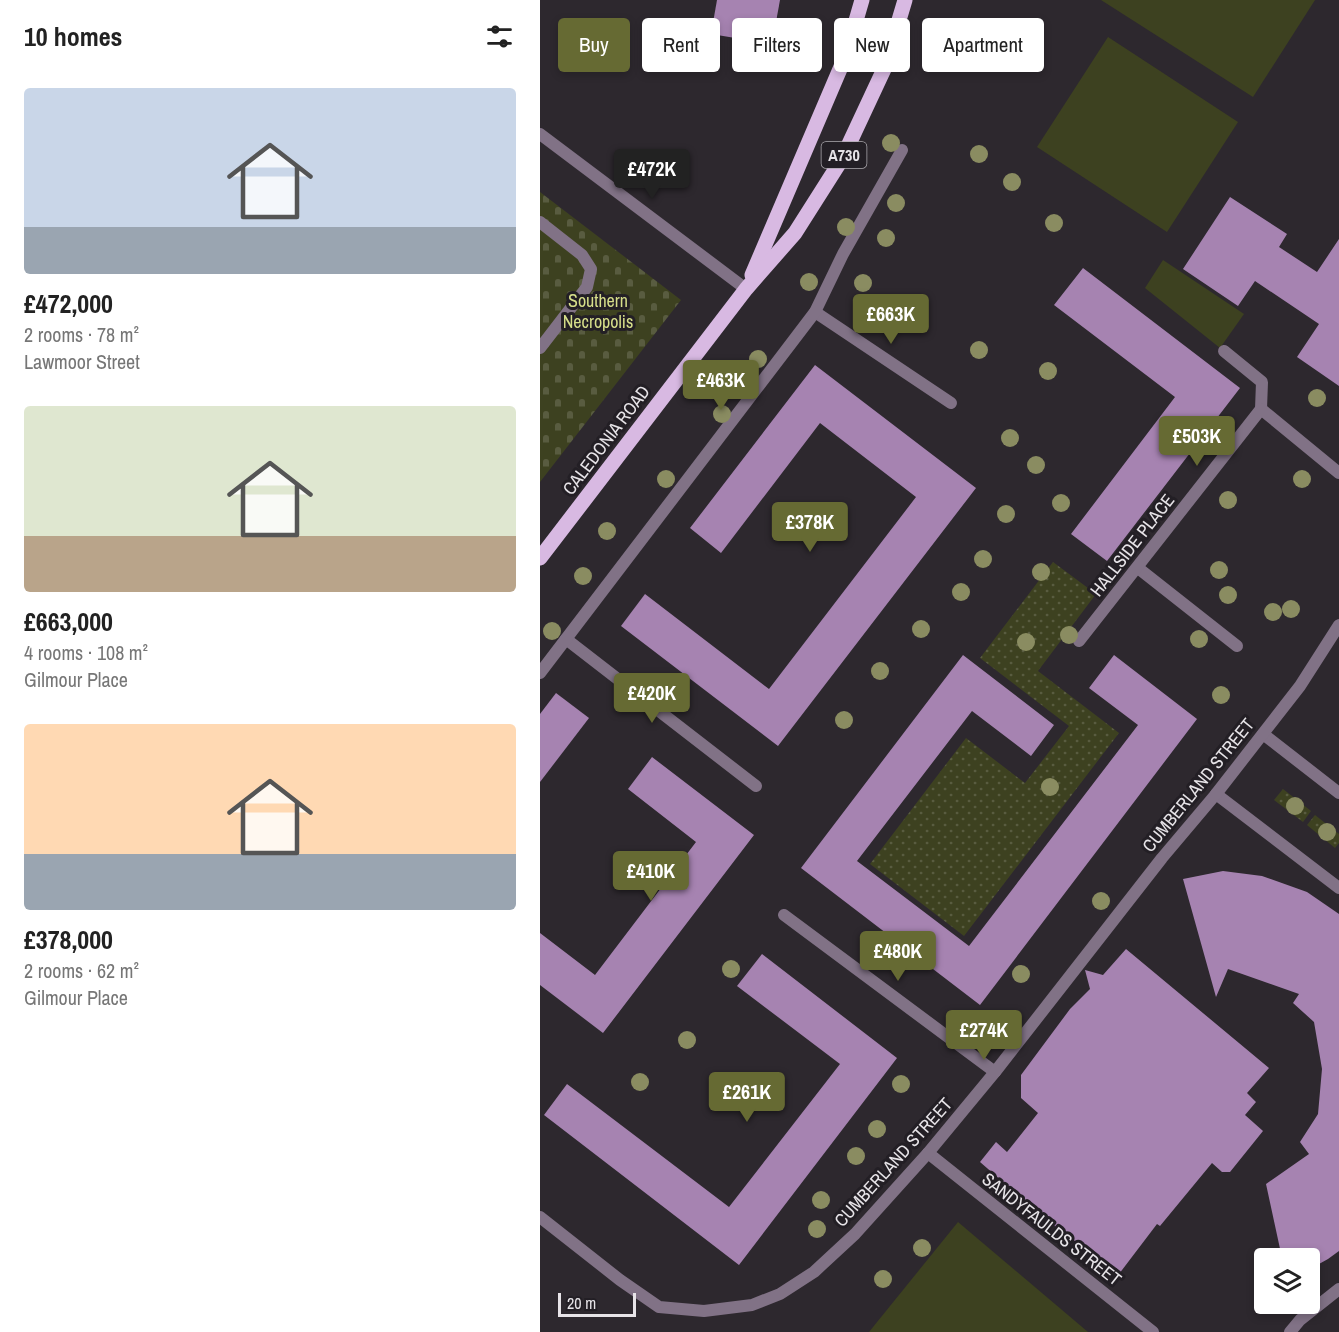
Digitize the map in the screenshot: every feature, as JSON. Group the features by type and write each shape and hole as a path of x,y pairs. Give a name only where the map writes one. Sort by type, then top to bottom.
{"main road":[{"name":"CALEDONIA ROAD","path":"746,289 846,55 861,0"},
{"name":"CALEDONIA ROAD","path":"540,558 746,289 795,233 842,159 885,67 905,0"}],"street":[{"path":"540,134 746,289"},
{"path":"540,673 815,312 843,254 902,150"},
{"path":"540,222 582,255 591,268 587,287 540,348"},
{"path":"815,312 951,403"},
{"path":"1224,351 1262,382 1261,409 1339,473"},
{"name":"HALLSIDE PLACE","path":"1079,641 1261,409"},
{"path":"1138,568 1237,646"},
{"name":"CUMBERLAND STREET","path":"541,1219 659,1307 704,1311 752,1305 780,1294 814,1272 855,1234 928,1153 995,1072 1300,686 1339,625"},
{"path":"566,639 756,786"},
{"path":"1263,734 1339,792"},
{"path":"1216,794 1339,888"},
{"path":"784,915 995,1072"},
{"name":"SANDYFAULDS STREET","path":"928,1153 1153,1332"},
{"path":"1290,1332 1300,1320 1339,1289"}],"green space":[{"path":"1101,0 1315,0 1253,97"},
{"path":"1108,37 1238,122 1167,232 1037,147"},
{"name":"Southern Necropolis","path":"540,192 681,300 540,482"},
{"path":"1163,260 1244,314 1220,348 1145,288"},
{"path":"1053,562 1096,594 1038,671 1119,733 964,936 870,864 966,738 1025,783 1069,726 980,658"},
{"path":"1283,789 1311,811 1303,822 1274,800"},
{"path":"1315,815 1339,834 1339,843 1335,848 1307,825"},
{"path":"958,1222 1088,1332 869,1332"}],"building":[{"path":"717,0 780,0 777,18 732,18 732,37 720,35 720,18 714,18"},
{"path":"1230,197 1287,234 1279,247 1317,272 1339,239 1339,386 1297,357 1319,324 1255,281 1238,306 1183,269"},
{"path":"1083,268 1240,388 1107,561 1071,534 1175,397 1054,305"},
{"path":"815,365 976,488 778,746 621,626 645,594 769,689 916,497 820,423 721,553 690,528"},
{"path":"963,655 1054,725 1031,756 972,711 857,861 969,946 1138,725 1089,688 1114,655 1197,719 980,1005 801,868"},
{"path":"556,693 589,718 540,782 540,714"},
{"path":"652,757 754,835 603,1033 540,985 540,933 595,975 696,842 628,789"},
{"path":"1223,871 1262,876 1307,892 1339,914 1339,1251 1320,1263 1320,1248 1280,1248 1266,1184 1309,1154 1300,1142 1318,1114 1322,1069 1314,1022 1293,1003 1299,994 1228,969 1216,997 1183,879"},
{"path":"1126,949 1269,1068 1247,1093 1256,1102 1245,1115 1263,1131 1230,1172 1222,1172 1212,1163 1160,1226 1157,1224 1119,1274 1048,1221 980,1162 996,1142 1007,1152 1038,1113 1021,1098 1021,1075 1070,1009 1090,989 1085,970 1103,975"},
{"path":"762,954 897,1058 739,1265 544,1115 567,1084 729,1207 840,1064 737,986"}]}
